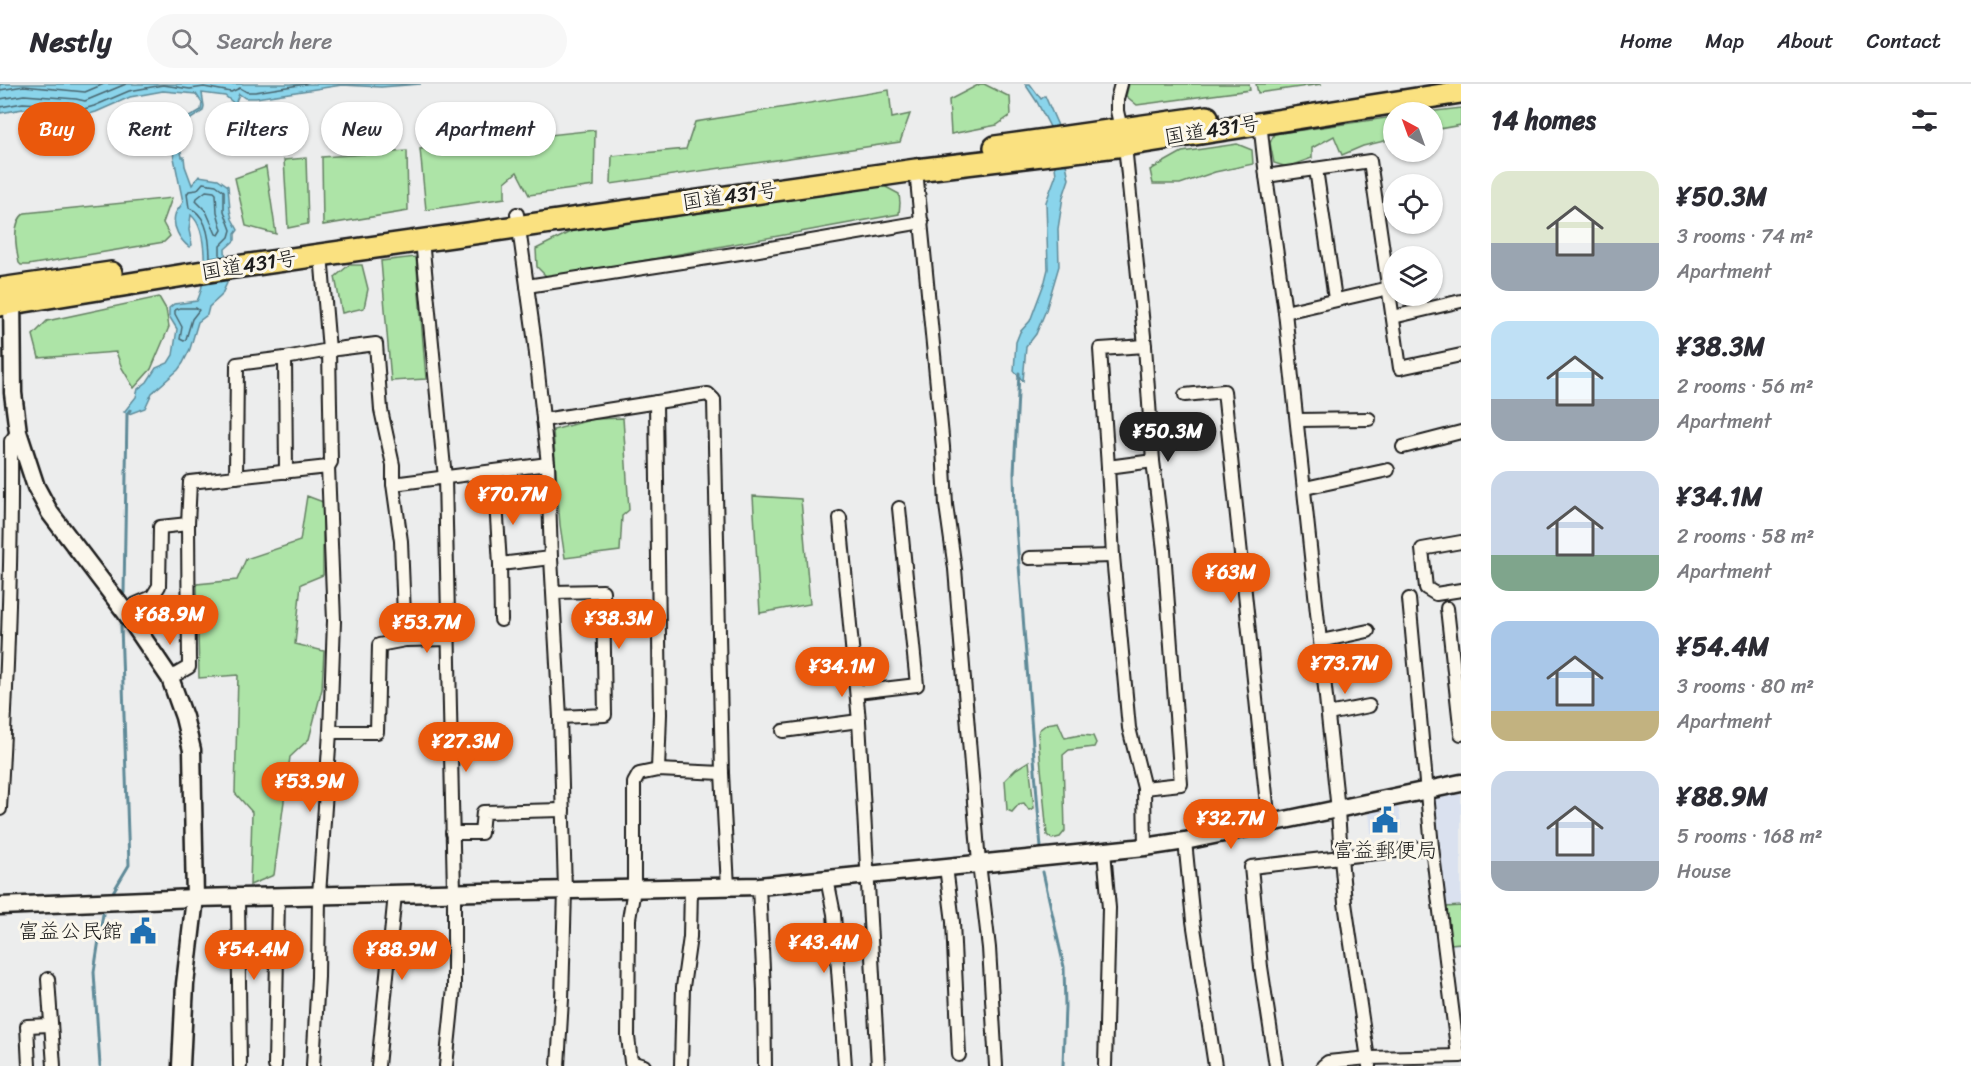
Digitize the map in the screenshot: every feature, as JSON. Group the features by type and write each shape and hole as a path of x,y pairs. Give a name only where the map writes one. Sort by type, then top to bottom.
{"highway":[{"name":"国道431号","path":"6,296 517,220 1058,146 1440,84"},
{"name":"国道431号","path":"1124,136 1260,122 1461,92"},
{"name":"国道431号","path":"228,262 321,254 422,240 517,220 916,170 1058,146"}],"street":[{"path":"1121,84 1117,111 1124,136 1145,346 1153,461 1164,550 1181,784 1144,788"},
{"path":"1260,122 1285,312 1285,327 1291,356 1347,914 1368,1062"},
{"path":"1266,176 1370,161 1383,248"},
{"path":"1316,169 1335,299"},
{"path":"916,170 943,447 946,505 955,569 979,863 989,948 996,1066"},
{"path":"517,220 534,336 548,464 560,717 565,890 558,1066"},
{"path":"527,286 922,222"},
{"path":"422,240 446,478 454,892 454,988 446,1066"},
{"path":"313,1066 334,621 328,467 331,462 329,350 321,254"},
{"path":"1285,312 1383,289"},
{"path":"6,296 18,432 36,487 51,513 126,613 170,678 184,717 192,750 195,898 185,984 181,1066"},
{"path":"1393,317 1461,301"},
{"path":"1391,306 1400,368 1461,355"},
{"path":"236,477 237,364 376,344 381,410 393,465 393,484 401,541 405,640"},
{"path":"1145,346 1100,349 1113,556 1128,728 1144,788 1145,847"},
{"path":"285,358 286,472"},
{"path":"1185,395 1224,391 1269,824"},
{"path":"543,420 708,394 714,400 722,773 728,887"},
{"path":"656,402 660,714 658,770"},
{"path":"1298,420 1369,419"},
{"path":"0,809 12,515 11,441 18,432"},
{"path":"1403,447 1461,432"},
{"path":"1108,467 1153,461"},
{"path":"393,484 548,464"},
{"path":"170,678 189,667 190,482 328,467"},
{"path":"1305,488 1388,470"},
{"path":"494,471 501,620"},
{"path":"856,692 916,685 899,508"},
{"path":"840,518 859,721 878,1066"},
{"path":"126,613 136,604 152,597 159,586 160,526 188,524"},
{"path":"1461,542 1422,549 1426,588 1436,594 1461,590"},
{"path":"1029,558 1113,556"},
{"path":"500,564 551,558"},
{"path":"553,592 603,591 605,715 560,717"},
{"path":"1323,1066 1328,1062 1368,1062 1460,1056 1432,847 1409,599"},
{"path":"1447,608 1461,734"},
{"path":"1321,641 1368,631"},
{"path":"330,732 377,732 380,645 405,640 449,639"},
{"path":"1328,714 1369,705"},
{"path":"783,731 859,721"},
{"path":"644,1066 631,1062 628,1038 629,919 634,889 634,783 639,774 658,770 722,773"},
{"path":"0,906 195,898 759,886 1145,847 1269,824 1461,783"},
{"path":"452,833 481,833 483,812 563,810"},
{"path":"1185,841 1193,921 1215,1066"},
{"path":"1276,1066 1261,967 1251,867 1432,847"},
{"path":"1104,851 1109,908 1105,1066"},
{"path":"946,867 953,922 959,1055"},
{"path":"827,879 834,914 845,1066"},
{"path":"759,886 765,1066"},
{"path":"681,1066 683,987 690,937 691,888"},
{"path":"378,1066 395,894"},
{"path":"275,1066 278,896"},
{"path":"238,897 240,1066"},
{"path":"48,979 54,1066"},
{"path":"29,1066 27,1026 50,1025"}],"shaded area":[{"path":"1461,794 1461,945 1447,946 1430,799"},
{"path":"1398,806 1402,829 1371,833 1369,813"}],"green space":[{"path":"980,84 1010,97 1011,115 997,125 951,134 949,100"},
{"path":"1129,84 1249,84 1250,90 1137,105 1126,96"},
{"path":"1256,84 1322,84 1258,93"},
{"path":"889,90 892,118 910,114 900,142 611,184 612,156 686,149 695,122"},
{"path":"1461,108 1461,125 1443,128 1443,110"},
{"path":"1383,118 1383,141 1363,146 1342,155 1334,136 1312,148 1312,158 1287,167 1274,163 1270,143 1274,134"},
{"path":"595,130 594,186 529,195 517,172 505,182 505,198 426,210 421,156 556,156 556,134"},
{"path":"1237,144 1252,150 1253,164 1215,172 1180,184 1153,184 1150,170 1182,152"},
{"path":"403,151 407,151 408,211 323,225 322,157 403,156"},
{"path":"306,158 308,224 288,228 284,160"},
{"path":"266,167 276,234 246,226 235,178"},
{"path":"884,186 899,194 899,214 548,278 537,267 536,249 572,231"},
{"path":"172,198 163,223 170,236 164,242 28,265 19,263 16,229 25,213"},
{"path":"416,257 426,379 391,381 381,261"},
{"path":"349,265 362,265 368,289 364,308 342,313 335,277"},
{"path":"159,297 166,309 169,327 151,369 134,388 116,352 39,358 33,335 47,321"},
{"path":"623,418 629,510 622,516 620,551 565,558 560,525 553,430 594,419"},
{"path":"307,496 323,502 323,575 301,584 295,644 324,651 322,689 309,739 290,757 274,875 250,885 252,812 235,793 238,675 199,678 197,584 237,580 246,559 300,541"},
{"path":"753,496 801,499 810,604 760,613"},
{"path":"1058,722 1065,738 1080,735 1093,736 1096,743 1094,747 1069,750 1063,755 1065,831 1060,837 1052,839 1047,835 1038,734 1039,730 1047,724"},
{"path":"1029,761 1034,808 1029,810 1024,803 1019,804 1012,812 1007,810 1005,780"},
{"path":"1461,906 1461,943 1450,944 1446,907"}],"water":[{"path":"0,84 421,84 381,87 342,85 256,98 245,98 239,94 236,102 225,96 202,93 203,111 193,117 193,115 201,110 202,103 196,94 163,91 130,97 119,102 107,102 107,107 95,112 95,102 18,102 18,110 0,113"},
{"path":"1025,84 1030,84 1041,99 1045,96 1059,128 1069,179 1063,197 1058,229 1059,266 1046,310 1036,334 1026,347 1023,381 1014,371 1016,342 1020,332 1030,321 1048,269 1046,202 1056,175 1050,127"},
{"path":"174,156 184,157 192,185 199,176 218,179 228,186 232,219 238,230 235,240 225,249 227,283 221,296 209,307 207,315 198,322 190,349 178,370 152,393 145,408 129,414 124,412 136,397 138,389 147,382 156,368 168,363 173,355 177,329 169,316 169,308 174,304 197,301 203,282 203,244 197,222 191,215 189,230 192,245 189,247 176,229 175,215 183,202"}],"waterway":[{"path":"1019,373 1014,473 1015,513 1041,848"},
{"path":"124,593 127,414 130,410"},
{"path":"113,892 129,865 121,625"},
{"path":"1043,872 1064,967 1063,1066"},
{"path":"100,1066 94,972 103,914"}],"place":[{"name":"富益郵便局","path":"1385,820"},
{"name":"富益公民館","path":"143,931"}]}
